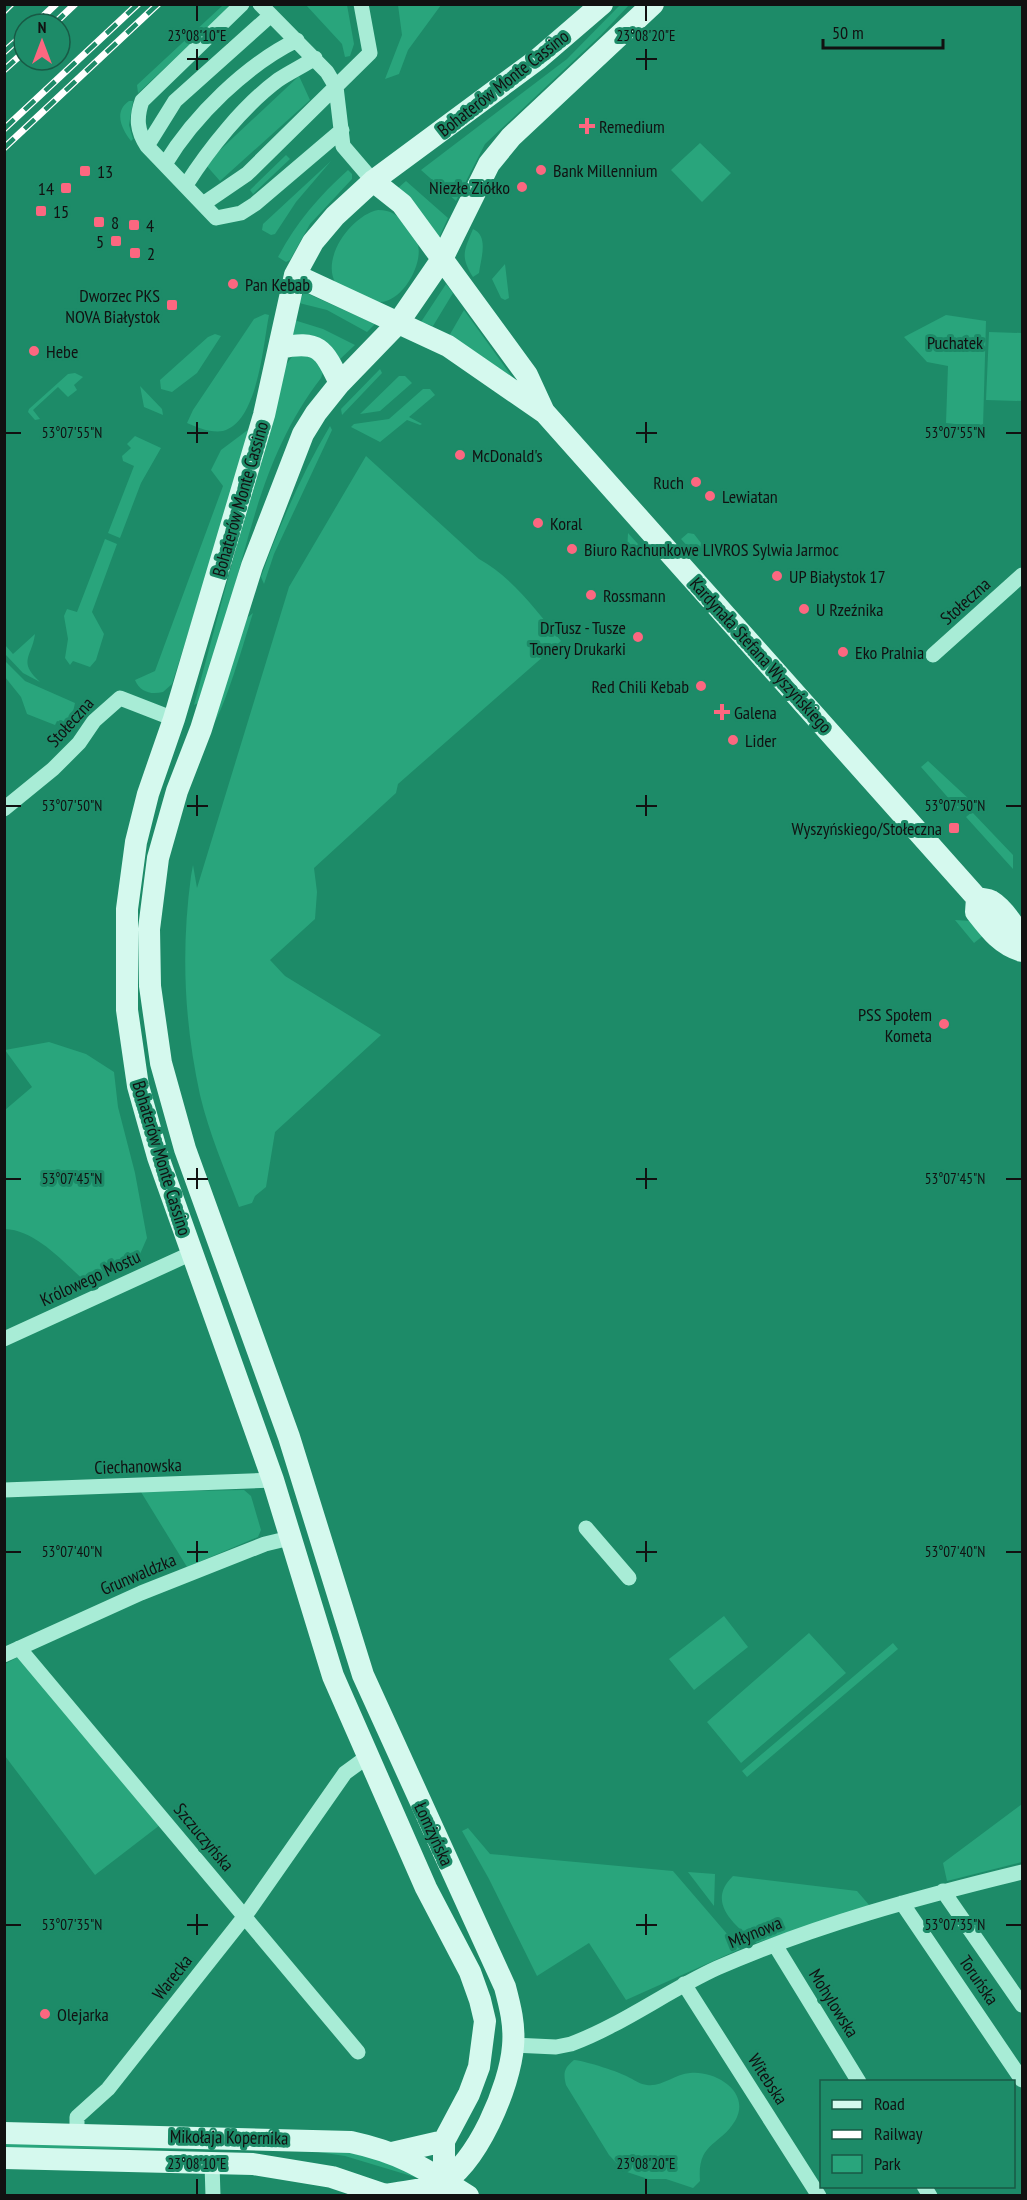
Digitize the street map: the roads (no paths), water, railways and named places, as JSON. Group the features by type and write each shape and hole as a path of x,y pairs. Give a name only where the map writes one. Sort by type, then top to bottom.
{"street":[{"path":"242,4 142,101 138,123 140,136 147,146 216,218 241,213 342,130"},
{"path":"203,204 247,174 370,53 361,4"},
{"name":"Bohaterów Monte Cassino","path":"273,1480 158,1157 138,1086 127,1010 125,954 127,909 136,842 148,794 174,719 264,416 295,275 313,243 335,216 373,181 529,66 602,4"},
{"path":"442,259 489,164 512,137 653,4"},
{"path":"147,146 175,101 265,10 315,58 336,87 344,146 373,181"},
{"path":"165,164 186,131 253,68 278,49 297,40"},
{"path":"186,185 207,151 228,129 277,81 315,58"},
{"name":"Kardynała Stefana Wyszyńskiego","path":"373,181 402,204 527,375 545,413"},
{"name":"Bohaterów Monte Cassino","path":"289,1437 185,1149 161,1063 150,986 149,929 158,858 167,824 201,729 252,566 291,460 316,412 340,383 398,323 442,259"},
{"name":"Kardynała Stefana Wyszyńskiego","path":"295,275 468,358 545,413 977,898 991,901 996,905 1021,934 1023,945"},
{"path":"279,348 302,344 317,346 327,356 340,383"},
{"name":"Stołeczna","path":"933,655 1023,575"},
{"name":"Stołeczna","path":"4,809 53,769 79,743 94,721 120,698 174,719"},
{"path":"174,719 201,729"},
{"name":"Kardynała Stefana Wyszyńskiego","path":"977,898 976,912 985,923 1007,946 1023,951"},
{"path":"158,1157 166,1146 173,1144 185,1149"},
{"name":"Królowego Mostu","path":"4,1339 192,1253"},
{"name":"Łomżyńska","path":"289,1437 363,1675 504,1987 512,2016 513,2046 507,2078 495,2108 465,2165 444,2188"},
{"name":"Łomżyńska","path":"273,1480 333,1676 426,1888 470,1972 485,2021 479,2067 469,2094 444,2141 444,2188"},
{"name":"Ciechanowska","path":"4,1490 273,1480"},
{"path":"586,1528 629,1578"},
{"name":"Grunwaldzka","path":"4,1655 141,1593 265,1545 290,1538"},
{"name":"Szczuczyńska","path":"18,1648 358,2052"},
{"name":"Warecka","path":"77,2134 77,2117 108,2089 244,1916 345,1773 367,1757"},
{"path":"380,1787 386,1796 398,1799 406,1796 410,1790 410,1781"},
{"name":"Młynowa","path":"513,2046 556,2047 571,2044 684,1984 775,1945 902,1903 1023,1872"},
{"path":"943,1891 1023,2005"},
{"name":"Toruńska","path":"902,1903 1023,2080"},
{"name":"Mohylowska","path":"775,1945 858,2080"},
{"name":"Witebska","path":"684,1984 819,2196"},
{"name":"Mikołaja Kopernika","path":"4,2133 351,2142 392,2153 420,2164 444,2188"},
{"path":"392,2153 444,2141"},
{"name":"Mikołaja Kopernika","path":"4,2158 254,2164 302,2171 386,2195 438,2184 468,2196"},
{"path":"212,2164 213,2196"}],"railway":[{"path":"4,11 11,4"},
{"path":"48,12 56,4"},
{"path":"67,12 75,4"},
{"path":"4,129 138,4"},
{"path":"4,148 158,4"},
{"path":"4,52 12,45"},
{"path":"4,70 12,63"}],"place":[{"name":"Remedium","path":"587,126"},
{"name":"Bank Millennium","path":"541,170"},
{"name":"13","path":"85,171"},
{"name":"Niezłe Ziółko","path":"522,187"},
{"name":"14","path":"66,188"},
{"name":"15","path":"41,211"},
{"name":"8","path":"99,222"},
{"name":"4","path":"134,225"},
{"name":"5","path":"116,241"},
{"name":"2","path":"135,253"},
{"name":"Pan Kebab","path":"233,284"},
{"name":"Dworzec PKS NOVA Białystok","path":"172,305"},
{"name":"Hebe","path":"34,351"},
{"name":"McDonald's","path":"460,455"},
{"name":"Ruch","path":"696,482"},
{"name":"Lewiatan","path":"710,496"},
{"name":"Koral","path":"538,523"},
{"name":"Biuro Rachunkowe LIVROS Sylwia Jarmoc","path":"572,549"},
{"name":"UP Białystok 17","path":"777,576"},
{"name":"Rossmann","path":"591,595"},
{"name":"U Rzeźnika","path":"804,609"},
{"name":"DrTusz - Tusze Tonery Drukarki","path":"638,637"},
{"name":"Eko Pralnia","path":"843,652"},
{"name":"Red Chili Kebab","path":"701,686"},
{"name":"Galena","path":"722,712"},
{"name":"Lider","path":"733,740"},
{"name":"Wyszyńskiego/Stołeczna","path":"954,828"},
{"name":"PSS Społem Kometa","path":"944,1024"},
{"name":"Olejarka","path":"45,2014"}],"park label":[{"name":"Puchatek","path":"955,342"}]}
